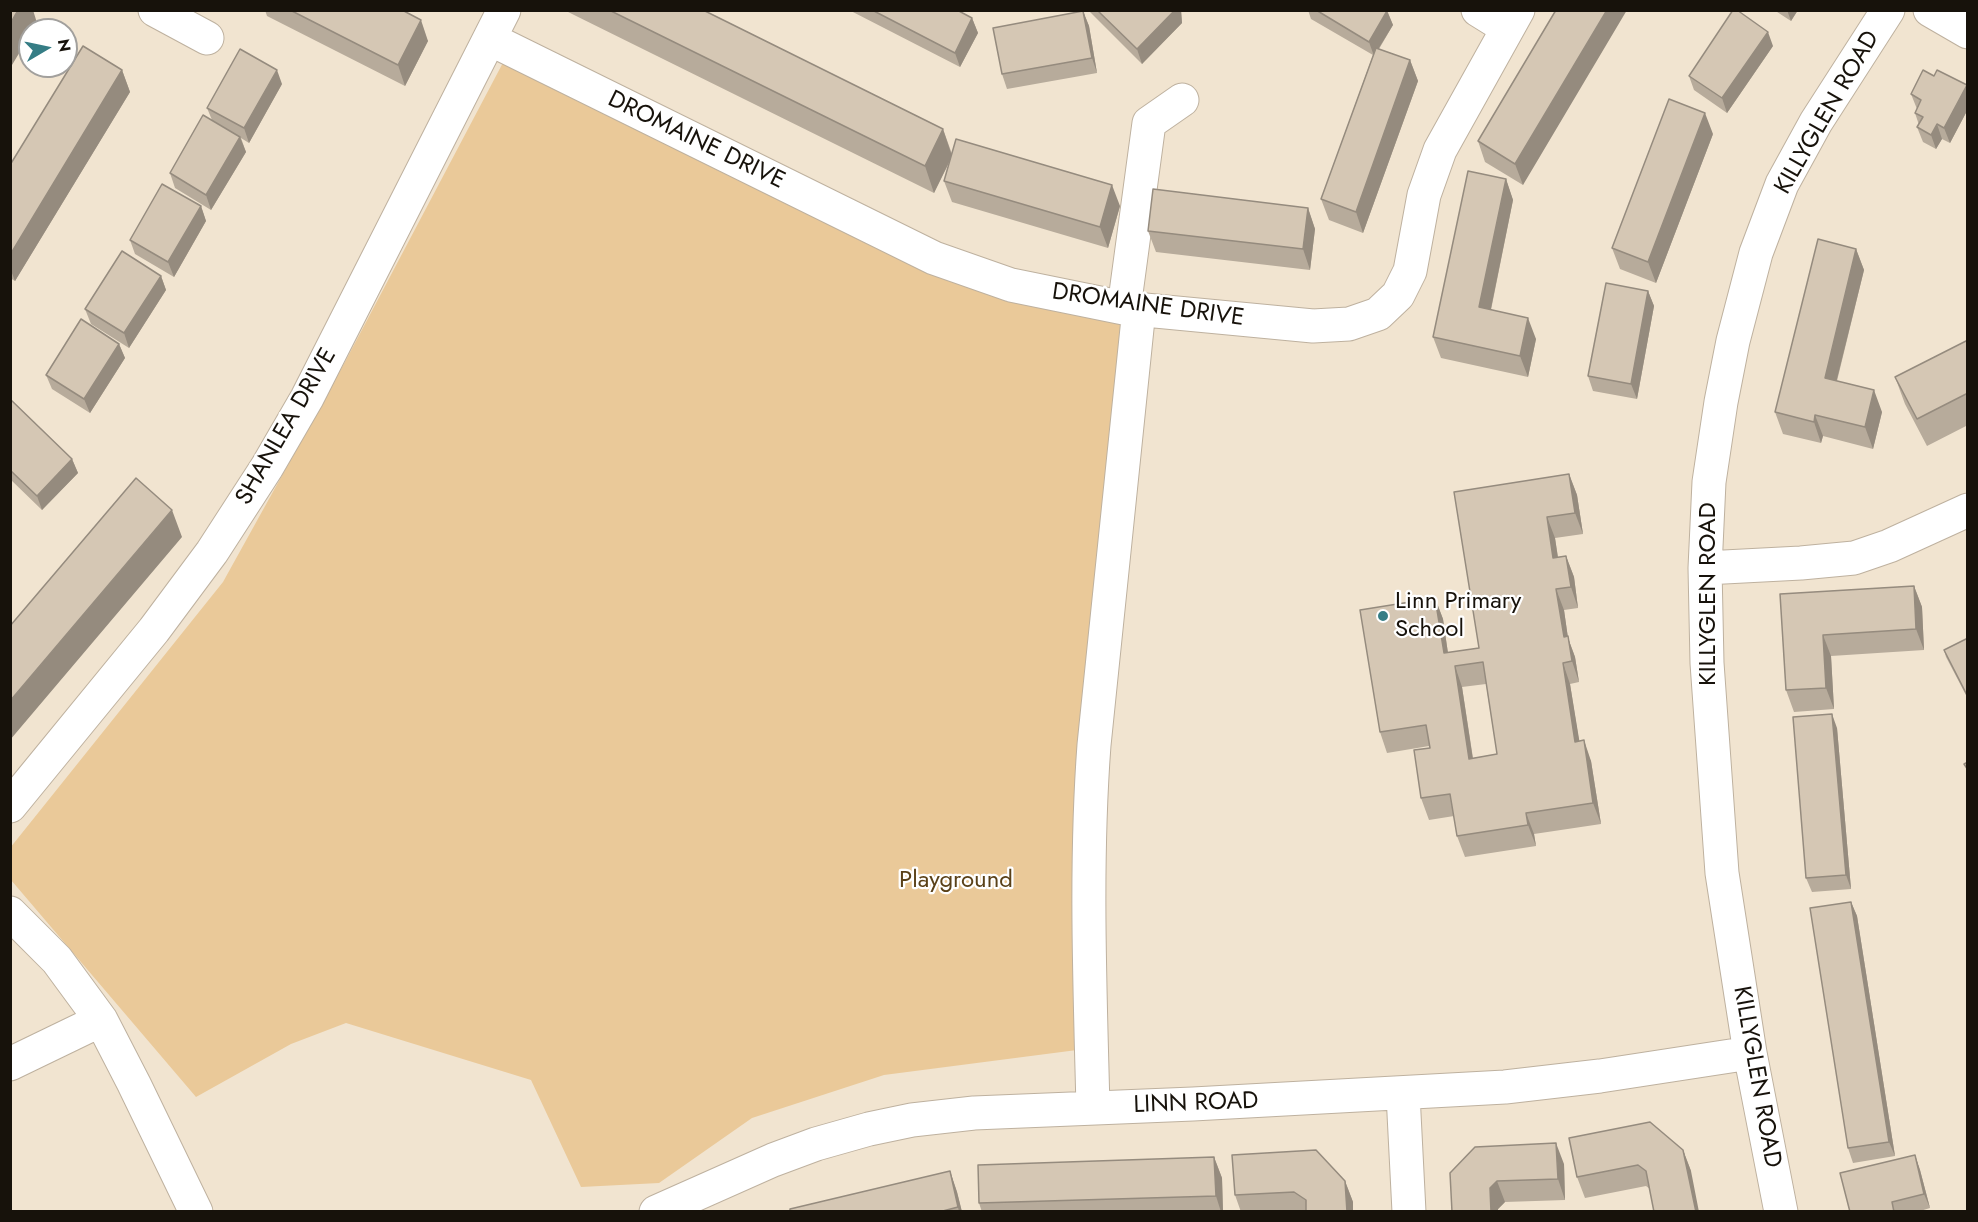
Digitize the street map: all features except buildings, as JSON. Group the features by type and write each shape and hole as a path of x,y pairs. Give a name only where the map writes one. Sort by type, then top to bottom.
{"street":[{"path":"155,10 207,38"},
{"path":"1478,10 1512,19"},
{"name":"KILLYGLEN ROAD","path":"1781,1212 1750,1053 1722,873 1707,663 1705,568 1709,482 1733,341 1756,253 1782,184 1816,122 1888,10"},
{"path":"1930,10 1968,32"},
{"name":"DROMAINE DRIVE","path":"497,25 934,258 1011,285 1131,308 1313,326 1349,324 1378,314 1398,295 1410,271 1424,195 1440,150 1512,19"},
{"name":"SHANLEA DRIVE","path":"10,806 154,630 212,552 272,458 312,389 497,25"},
{"path":"1093,1108 1088,882 1089,814 1131,308 1149,123 1182,100"},
{"path":"1705,568 1854,558 1889,546 1968,510"},
{"path":"10,913 57,960 100,1020 196,1212"},
{"path":"10,1064 100,1020"},
{"name":"LINN ROAD","path":"656,1212 773,1160 869,1129 912,1120 974,1113 1403,1094 1505,1087 1600,1076 1750,1053"},
{"path":"1403,1094 1409,1212"}],"green space":[{"name":"Playground","path":"506,57 1123,320 1077,1050 884,1075 752,1118 659,1183 581,1187 531,1080 346,1023 291,1044 196,1097 11,880 10,848 223,582 346,360"}],"place":[{"name":"Linn Primary School","path":"1383,616"}]}
